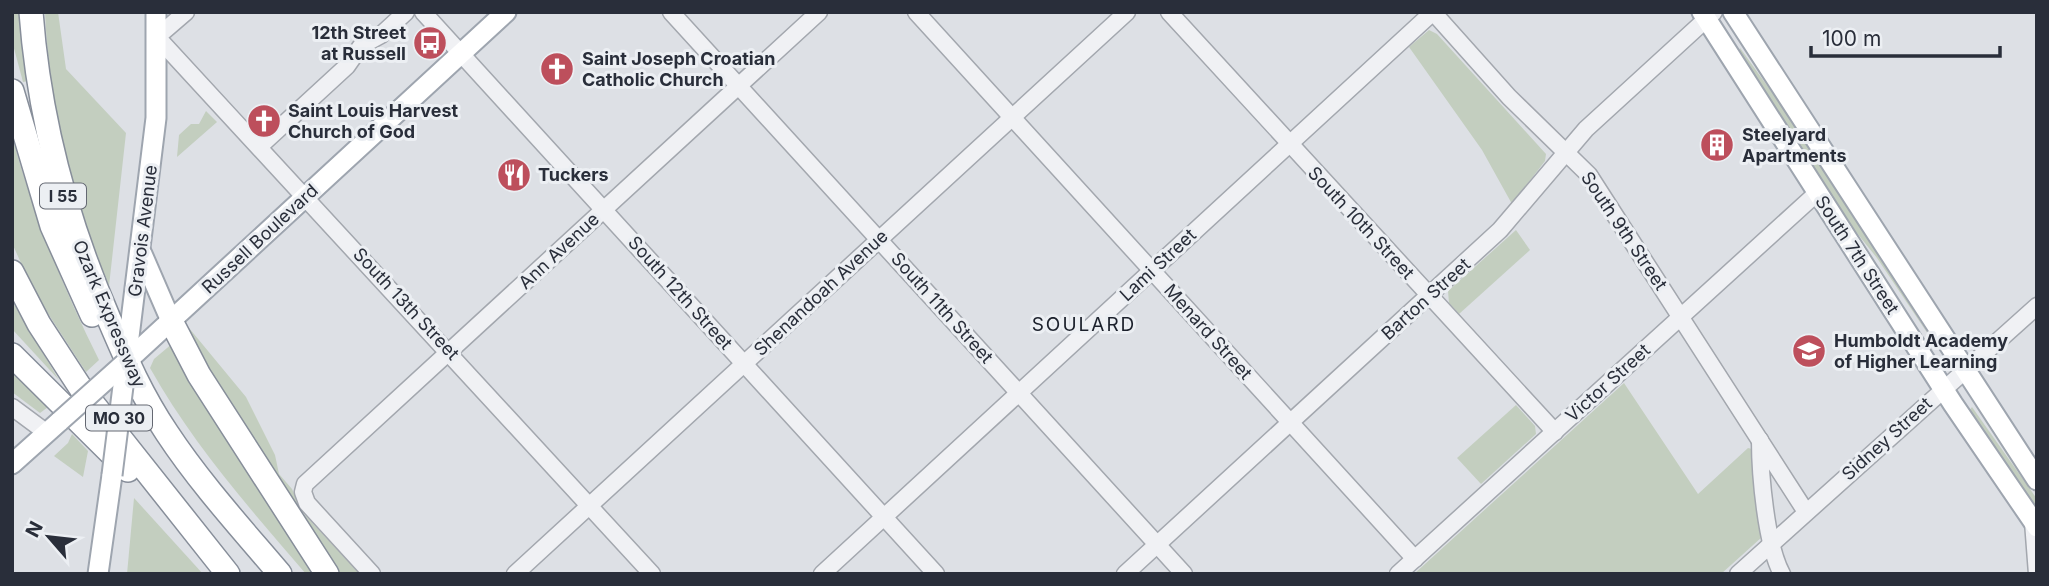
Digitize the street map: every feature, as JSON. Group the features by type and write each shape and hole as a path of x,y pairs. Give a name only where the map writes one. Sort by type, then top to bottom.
{"highway":[{"name":"Ozark Expressway","path":"31,12 39,92 58,179 88,270 132,360 187,461 279,574"},
{"path":"13,91 64,257 94,319 132,360"},
{"path":"12,272 40,324 82,390 148,469 228,574"},
{"path":"171,321 199,375 327,574"},
{"path":"12,355 212,554"}],"main road":[{"name":"Gravois Avenue","path":"98,574 132,360 130,330 156,118 156,12"},
{"name":"Russell Boulevard","path":"12,464 132,360 506,12"},
{"name":"South 7th Street","path":"1733,12 2037,480"},
{"name":"South 7th Street","path":"1707,14 1817,193 2035,524"},
{"path":"141,252 171,321"}],"street":[{"path":"158,37 186,12"},
{"path":"260,146 347,66 361,46 381,35 406,12"},
{"name":"South 12th Street","path":"423,12 936,574"},
{"name":"South 11th Street","path":"671,12 1184,574"},
{"name":"Ann Avenue","path":"372,574 307,503 303,492 305,484 819,12"},
{"name":"Menard Street","path":"916,12 1415,559"},
{"name":"Shenandoah Avenue","path":"515,574 1127,12"},
{"name":"South 10th Street","path":"1169,12 1289,146 1555,432"},
{"name":"Lami Street","path":"822,574 1433,12"},
{"name":"South 9th Street","path":"1433,12 1509,97 1589,175 1806,512"},
{"name":"Barton Street","path":"1125,574 1514,218 1586,129 1707,14"},
{"name":"South 13th Street","path":"158,37 652,574"},
{"name":"Victor Street","path":"1398,574 1817,193"},
{"name":"Sidney Street","path":"1738,574 1963,369 2037,306"},
{"path":"12,407 54,427"},
{"name":"South 9th Street","path":"1760,440 1774,559 1782,574"},
{"name":"South 7th Street","path":"2035,524 2037,574"}],"green space":[{"path":"12,12 22,12 28,81 23,82 12,41"},
{"path":"45,12 58,12 66,69 126,133 109,286 84,220 65,152 47,48"},
{"path":"1429,30 1437,34 1546,154 1545,161 1512,204 1482,150 1409,47"},
{"path":"1740,48 1805,138 1936,346 1877,258 1840,212 1738,54"},
{"path":"206,111 217,122 177,157 179,135 191,124 199,124"},
{"path":"12,136 50,251 99,360 86,372 34,292 12,243"},
{"path":"1516,230 1530,250 1459,314 1449,303 1448,291"},
{"path":"12,301 59,380 12,329"},
{"path":"189,328 246,397 275,455 279,474 292,489 303,513 360,574 334,574 188,337"},
{"path":"173,343 321,574 306,574 223,475 166,396 150,368 154,359"},
{"path":"12,369 48,407 40,413 12,392"},
{"path":"1624,383 1698,494 1748,448 1752,449 1762,537 1721,574 1414,574"},
{"path":"1516,405 1535,426 1536,434 1481,484 1457,458"},
{"path":"1972,407 2037,499 2037,513 1969,411"},
{"path":"72,434 88,451 83,477 54,456 68,443"},
{"path":"134,498 203,574 127,574"}],"place":[{"name":"12th Street at Russell","path":"430,43"},
{"name":"Saint Joseph Croatian Catholic Church","path":"557,69"},
{"name":"Saint Louis Harvest Church of God","path":"264,121"},
{"name":"Steelyard Apartments","path":"1717,145"},
{"name":"Tuckers","path":"514,175"},
{"name":"Humboldt Academy of Higher Learning","path":"1809,351"}],"district":[{"name":"SOULARD","path":"1084,324"}]}
